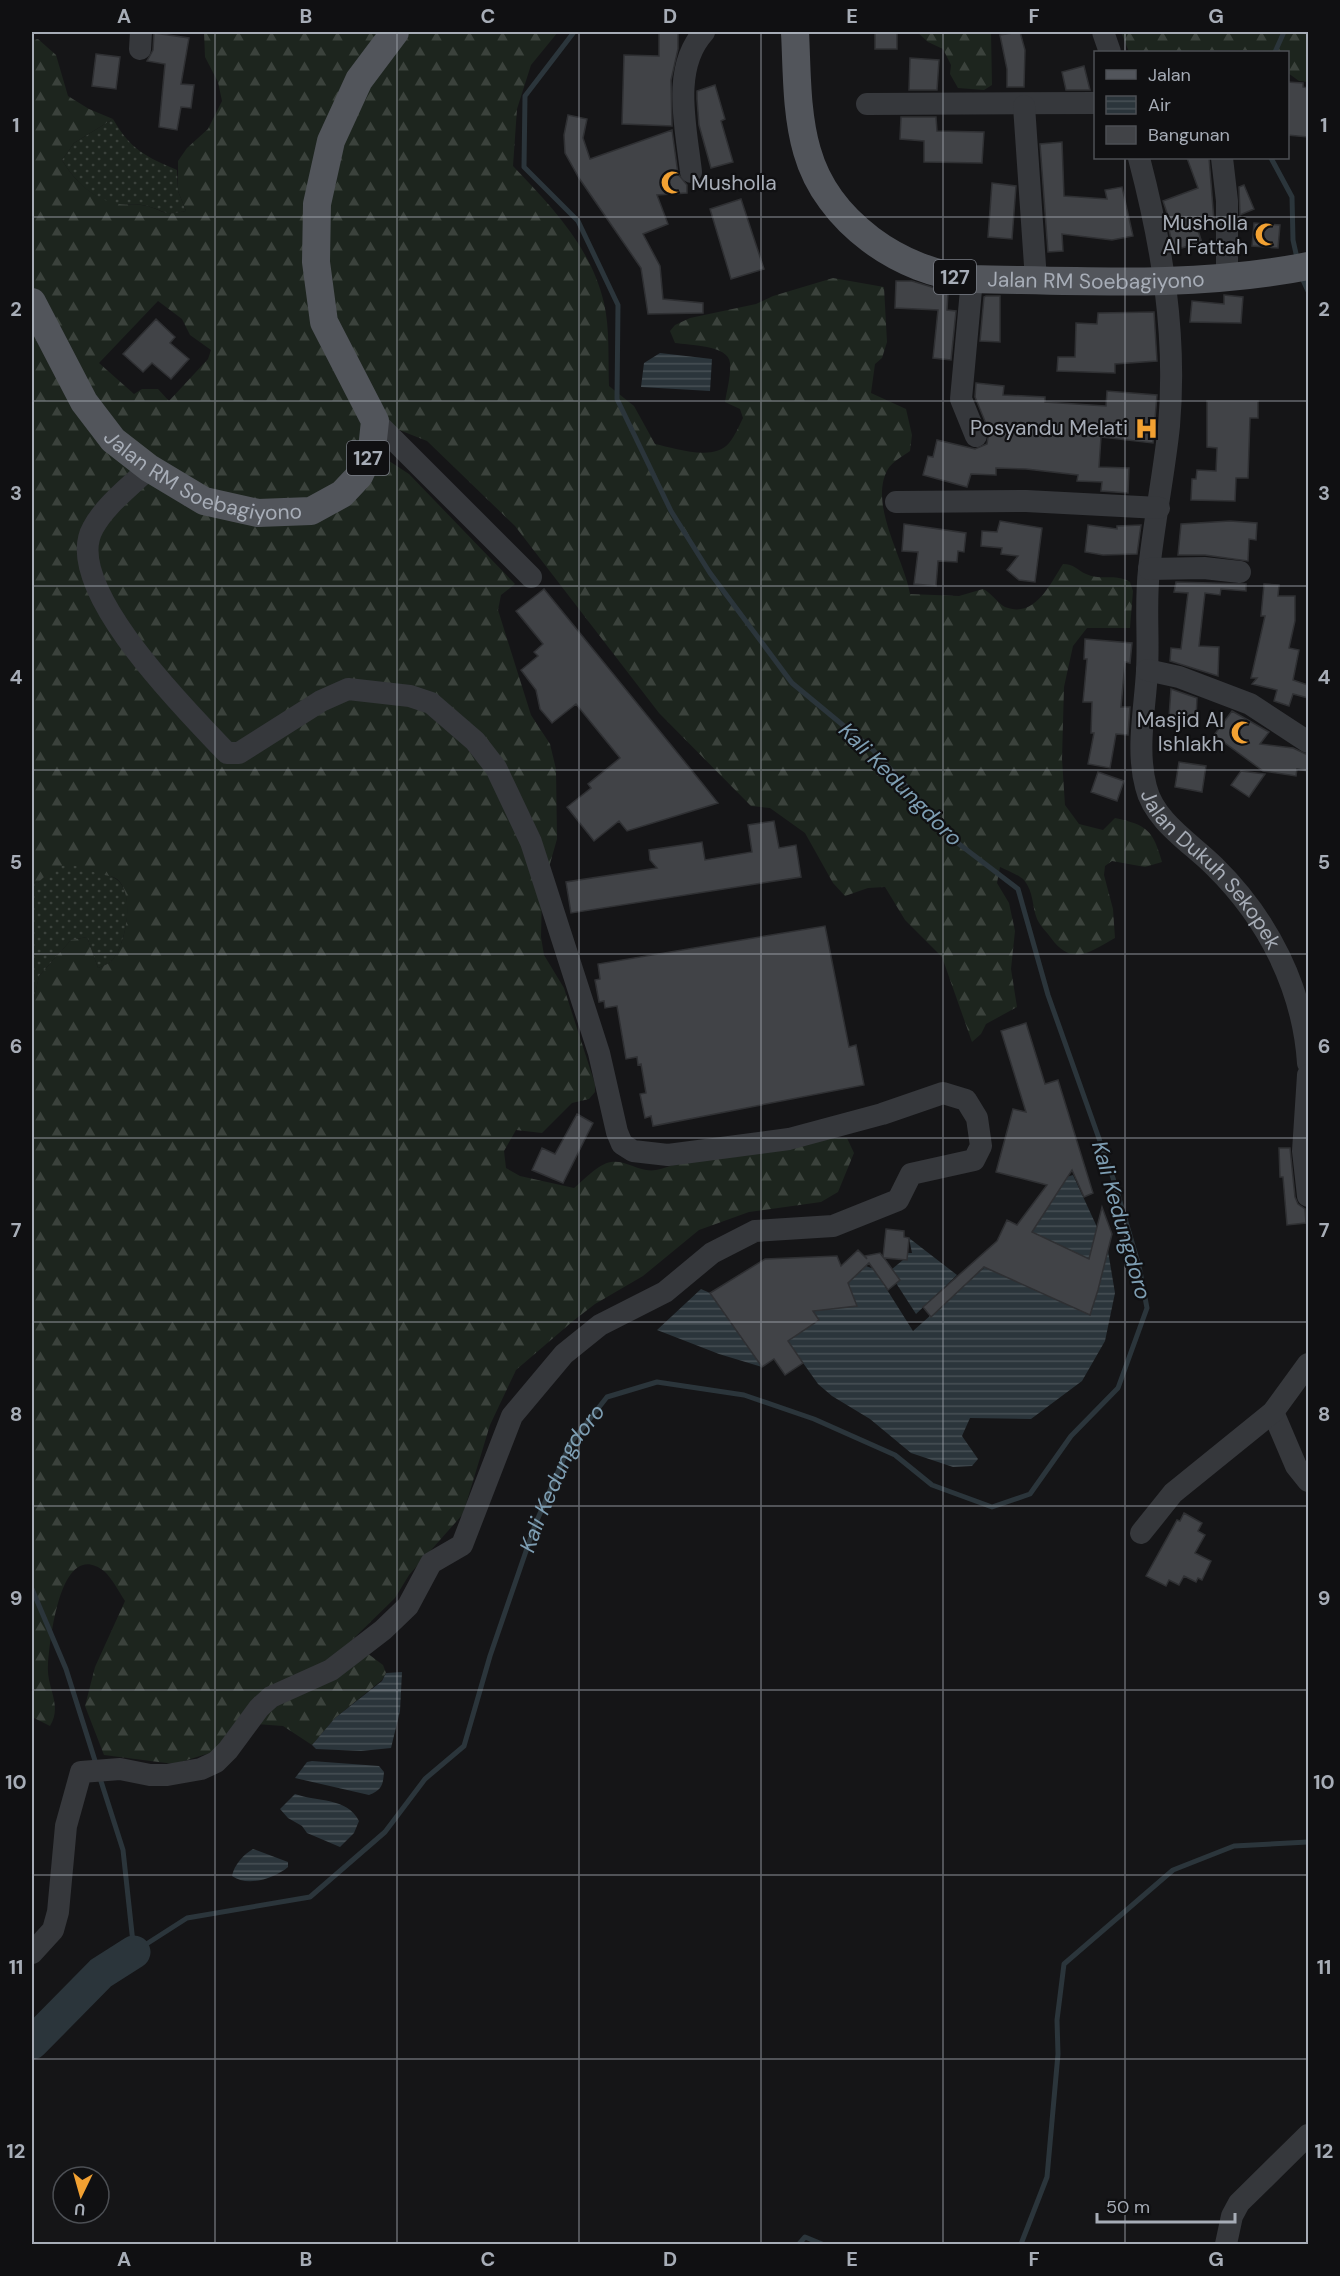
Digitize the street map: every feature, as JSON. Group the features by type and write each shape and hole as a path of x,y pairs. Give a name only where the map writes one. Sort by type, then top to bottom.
{"main road":[{"name":"127","path":"375,421 324,322 316,262 317,204 331,141 340,121 359,80 395,32"},
{"name":"Jalan RM Soebagiyono","path":"795,32 800,115 807,151 818,180 835,205 854,226 891,253 918,267 947,277 972,279 1166,282 1227,279 1308,266"},
{"name":"Jalan RM Soebagiyono","path":"32,302 84,402 113,440 149,468 204,501 258,513 311,512 342,494 359,476 372,449 375,421"}],"street":[{"path":"690,172 684,72 704,32"},
{"path":"1103,32 1110,51"},
{"path":"867,104 1024,106 1094,103"},
{"path":"1024,106 1036,280"},
{"name":"Jalan Dukuh Sekopek","path":"1139,159 1166,282 1172,368 1169,424 1149,569 1147,670 1142,737 1145,786 1153,806 1167,823 1233,885 1276,947 1300,1011 1308,1063"},
{"path":"1222,159 1227,201 1227,279"},
{"path":"972,279 961,399 976,436"},
{"path":"375,421 531,577"},
{"path":"32,1953 53,1930 58,1912 66,1826 81,1772 120,1768 150,1775 184,1774 216,1762 228,1750 259,1708 271,1697 331,1670 383,1630 408,1606 430,1563 462,1545 512,1416 564,1354 600,1325 665,1292 712,1253 755,1231 833,1226 898,1200 911,1174 974,1160 981,1146 977,1118 966,1100 943,1092 882,1114 789,1139 668,1155 633,1151 622,1144 617,1132 599,1053 531,842 496,768 475,741 431,703 410,696 348,689 321,701 239,753 227,753 177,701 108,613 93,583 88,553 92,529 149,468"},
{"path":"896,502 1026,501 1159,508"},
{"path":"1149,569 1204,568 1240,572"},
{"path":"1147,670 1179,677 1250,704 1308,742"},
{"path":"1308,1074 1303,1151 1308,1196"},
{"path":"1141,1533 1173,1493 1273,1412 1308,1364"},
{"path":"1273,1412 1296,1466 1308,1481"},
{"path":"1226,2244 1232,2216 1239,2203 1308,2135"}],"green space":[{"path":"204,32 558,32 531,65 517,109 513,166 556,213 590,264 606,313 609,386 634,406 655,444 694,452 714,452 729,443 743,418 740,409 725,402 730,372 728,357 716,349 675,343 670,331 675,325 690,318 756,304 773,296 833,278 884,287 887,342 882,358 875,364 871,393 906,409 912,435 910,451 888,469 883,483 882,498 889,531 910,594 959,596 983,589 1005,607 1025,608 1033,604 1047,590 1063,564 1073,566 1091,576 1119,578 1130,582 1133,591 1130,628 1087,628 1073,646 1064,687 1062,759 1065,805 1079,824 1103,830 1115,818 1142,827 1152,836 1162,862 1145,867 1112,861 1105,866 1104,875 1113,909 1115,938 1082,954 1066,952 1059,947 1037,919 1030,889 1024,880 1000,867 997,883 1009,903 1015,931 1011,969 1017,1007 986,1024 981,1034 972,1042 942,957 905,920 885,887 868,888 845,896 833,883 805,833 770,808 751,806 659,713 515,526 427,441 384,424 383,457 409,474 515,584 501,595 498,610 531,715 550,744 556,769 557,839 542,892 541,937 544,955 564,988 595,1084 595,1092 589,1099 572,1103 542,1133 516,1130 504,1151 506,1168 520,1176 574,1188 596,1169 611,1162 623,1163 644,1170 656,1170 694,1157 737,1149 828,1138 847,1138 854,1153 838,1192 821,1202 749,1212 699,1230 643,1276 595,1304 516,1370 490,1425 463,1514 409,1575 395,1598 351,1641 383,1665 386,1673 382,1680 335,1718 312,1745 283,1726 256,1724 210,1753 174,1764 104,1755 85,1706 95,1667 125,1601 107,1574 89,1564 77,1568 67,1579 55,1615 48,1665 55,1703 54,1718 50,1726 34,1718 32,1708 32,1008 39,976 71,940 87,937 98,968 113,960 125,930 127,906 123,886 117,879 73,865 60,866 38,883 32,882 32,40 38,39 56,55 68,96 89,109 113,119 74,143 62,160 72,174 98,197 118,204 143,205 165,213 186,211 178,191 178,161 187,148 208,129 222,101 218,82 205,57","holes":["158,301 182,319 190,335 211,350 208,359 169,401 158,389 142,389 134,394 99,363"]},
{"path":"917,32 991,32 992,85 984,90 958,88 950,74 951,65 943,49 928,42"},
{"path":"1121,32 1308,32 1308,82 1299,81 1289,74 1289,51 1129,51"},
{"path":"113,119 126,138 140,151 177,170 178,191 186,211 169,213 143,205 114,204 84,187 72,174 62,160 74,143"},
{"path":"67,863 106,874 122,885 127,905 125,929 114,958 98,968 87,937 71,940 39,976 32,1008 32,882 38,883 51,869"}],"water":[{"path":"660,353 712,359 710,391 641,387 644,363"},
{"path":"1073,1175 1097,1227 1089,1259 1032,1232 1061,1187 1063,1178"},
{"path":"909,1238 957,1275 916,1314 896,1283 892,1269 903,1260 907,1260 908,1253 912,1253"},
{"path":"1108,1251 1115,1293 1105,1341 1082,1381 1031,1419 970,1418 962,1436 978,1459 972,1466 953,1467 911,1453 870,1419 832,1396 818,1384 774,1322 796,1316 806,1329 819,1320 813,1311 857,1306 848,1283 866,1266 874,1269 913,1331 985,1267 1090,1315"},
{"path":"701,1289 710,1293 762,1367 719,1354 657,1330"},
{"path":"402,1672 400,1711 391,1748 361,1751 316,1749 312,1745 335,1718 382,1681 386,1673"},
{"path":"307,1762 379,1766 384,1772 382,1784 377,1791 369,1795 295,1778"},
{"path":"295,1794 347,1808 359,1821 354,1833 340,1847 307,1833 302,1826 288,1818 280,1809"},
{"path":"253,1849 288,1862 288,1867 260,1880 245,1881 232,1876 240,1860"}],"building":[{"path":"659,32 678,32 678,49 671,80 672,126 622,124 624,55 659,56"},
{"path":"875,32 897,32 897,49 875,49"},
{"path":"1020,32 1025,50 1024,87 1007,87 1007,69 1000,35"},
{"path":"154,33 189,38 181,84 194,85 191,108 181,107 177,130 159,127 165,64 147,61 153,50"},
{"path":"96,54 120,57 116,89 92,86"},
{"path":"910,58 939,60 937,90 909,90"},
{"path":"1084,66 1090,90 1066,90 1062,72"},
{"path":"1289,82 1303,83 1303,87 1308,88 1308,137 1289,135"},
{"path":"715,85 725,119 721,121 733,162 711,168 699,125 697,91"},
{"path":"568,115 587,119 583,138 590,159 672,130 678,174 687,185 687,193 657,195 668,224 643,234 660,266 663,299 703,303 703,313 648,314 641,268 579,178 565,153 564,135"},
{"path":"901,117 936,117 937,131 984,132 982,163 924,162 924,141 900,139"},
{"path":"1062,142 1064,196 1107,199 1105,190 1122,187 1133,236 1112,240 1062,234 1063,251 1048,252 1040,144"},
{"path":"1187,159 1209,159 1214,221 1197,227 1202,243 1173,250 1169,229 1172,228 1163,201 1198,188"},
{"path":"992,183 1016,186 1012,239 988,237"},
{"path":"1244,185 1254,209 1240,215 1239,187"},
{"path":"741,199 764,269 731,279 710,209"},
{"name":"Musholla Al Fattah","path":"1254,223 1280,225 1278,248 1252,246"},
{"path":"896,281 912,281 948,292 947,310 956,311 951,360 933,358 938,310 895,308"},
{"path":"1224,295 1243,297 1241,323 1190,322 1192,301 1224,304"},
{"path":"1000,296 1000,342 980,341 984,297"},
{"path":"1154,312 1157,361 1115,364 1115,373 1057,371 1058,357 1075,357 1076,323 1097,324 1098,313"},
{"path":"156,319 175,337 170,343 189,359 171,379 152,363 143,372 123,354"},
{"path":"976,383 1004,386 1003,395 1045,397 1045,402 1106,406 1107,391 1157,395 1153,443 1101,437 1099,467 1129,468 1128,493 1101,491 1102,482 1077,481 1078,475 1026,469 996,468 996,475 971,474 967,487 923,475 928,456 933,457 937,440 975,449 987,444 989,431 975,397"},
{"path":"1207,401 1258,401 1258,418 1250,418 1248,478 1236,478 1235,501 1191,500 1192,479 1196,479 1197,470 1216,471 1217,448 1207,447"},
{"path":"1000,521 1042,528 1035,582 1019,580 1007,570 1018,556 1001,554 1002,548 981,546 982,531 997,532"},
{"path":"1230,521 1257,523 1256,540 1249,539 1248,561 1205,555 1178,555 1181,524"},
{"path":"904,524 966,533 964,552 958,551 957,562 938,561 936,586 914,584 918,552 902,551"},
{"path":"1088,525 1117,529 1117,526 1141,525 1137,554 1103,555 1085,552"},
{"path":"1176,582 1246,584 1246,591 1221,589 1220,595 1205,593 1199,646 1219,647 1218,676 1170,661 1171,648 1181,649 1188,593 1174,592"},
{"path":"1264,584 1279,585 1278,596 1295,596 1295,621 1289,648 1299,650 1293,680 1308,685 1308,698 1293,694 1289,706 1274,701 1277,690 1252,684 1257,678 1251,678 1265,616 1261,616"},
{"path":"544,589 718,803 627,831 619,821 594,841 567,807 591,788 588,784 620,758 576,704 552,723 540,709 536,690 521,670 538,656 534,652 543,644 516,611"},
{"path":"1085,639 1132,643 1130,663 1125,662 1121,707 1130,707 1128,735 1116,734 1110,768 1088,764 1094,733 1091,733 1092,702 1083,702 1087,659 1084,659"},
{"path":"1171,689 1197,698 1196,719 1169,717"},
{"path":"1232,711 1269,732 1260,744 1293,748 1308,755 1308,771 1297,769 1296,776 1263,771 1214,735"},
{"path":"1179,762 1206,766 1202,792 1175,787"},
{"path":"1241,771 1265,774 1249,797 1231,785"},
{"path":"1098,772 1124,781 1117,801 1091,792"},
{"path":"774,821 779,848 796,845 801,877 571,913 566,882 657,868 650,860 649,850 702,842 705,860 752,852 748,825"},
{"path":"825,926 849,1047 856,1045 864,1085 653,1126 651,1116 645,1118 640,1094 646,1093 641,1064 638,1065 637,1057 626,1059 617,1006 605,1008 604,1001 599,1002 595,980 600,979 598,964"},
{"path":"1026,1023 1045,1084 1058,1080 1093,1193 1084,1197 1072,1170 1032,1232 1089,1259 1102,1207 1112,1234 1090,1315 984,1267 931,1317 923,1307 997,1241 1007,1220 1017,1225 1047,1185 996,1172 1013,1109 1026,1112 1001,1031"},
{"path":"577,1114 593,1123 563,1183 532,1170 542,1148 555,1154"},
{"path":"1279,1148 1290,1148 1295,1197 1298,1204 1305,1209 1306,1223 1287,1225 1283,1177 1280,1177"},
{"path":"886,1229 904,1231 904,1237 909,1238 907,1260 884,1258 900,1280 888,1290 869,1263 848,1283 857,1306 813,1311 819,1320 788,1341 803,1363 785,1375 774,1359 762,1367 710,1293 765,1259 837,1256 841,1266 858,1250 867,1259 865,1256 880,1253 883,1257"},
{"path":"1184,1513 1202,1523 1198,1531 1205,1535 1195,1553 1211,1561 1202,1580 1198,1578 1196,1582 1184,1576 1179,1585 1169,1580 1166,1586 1146,1576 1177,1520 1180,1521"}],"waterway":[{"name":"Kali Kedungdoro","path":"99,1775 123,1850 134,1952 187,1918 310,1897 385,1832 425,1779 464,1746 490,1656 535,1525 570,1444 607,1397 657,1382 744,1395 814,1419 895,1455 932,1485 992,1507 1030,1494 1071,1436 1118,1388 1147,1308 1139,1266 1113,1178 1048,995 1018,889 959,844 873,750 792,683 710,573 671,511 617,399 618,305 578,221 524,167 525,96 574,32"},
{"path":"1275,51 1284,32"},
{"path":"1272,159 1292,197 1293,240 1297,258"},
{"path":"1301,276 1308,291"},
{"path":"32,1589 66,1669 97,1767"},
{"path":"1021,2244 1047,2177 1058,2054 1057,2020 1064,1964 1173,1870 1234,1846 1308,1842"},
{"name":"Kali Kedungdoro","path":"32,2043 101,1973 134,1952"},
{"path":"799,2244 805,2237 822,2244"}],"place":[{"name":"Musholla","path":"673,183"},
{"name":"Musholla Al Fattah","path":"1266,235"},
{"name":"Posyandu Melati","path":"1146,428"},
{"name":"Masjid Al Ishlakh","path":"1242,732"}]}
